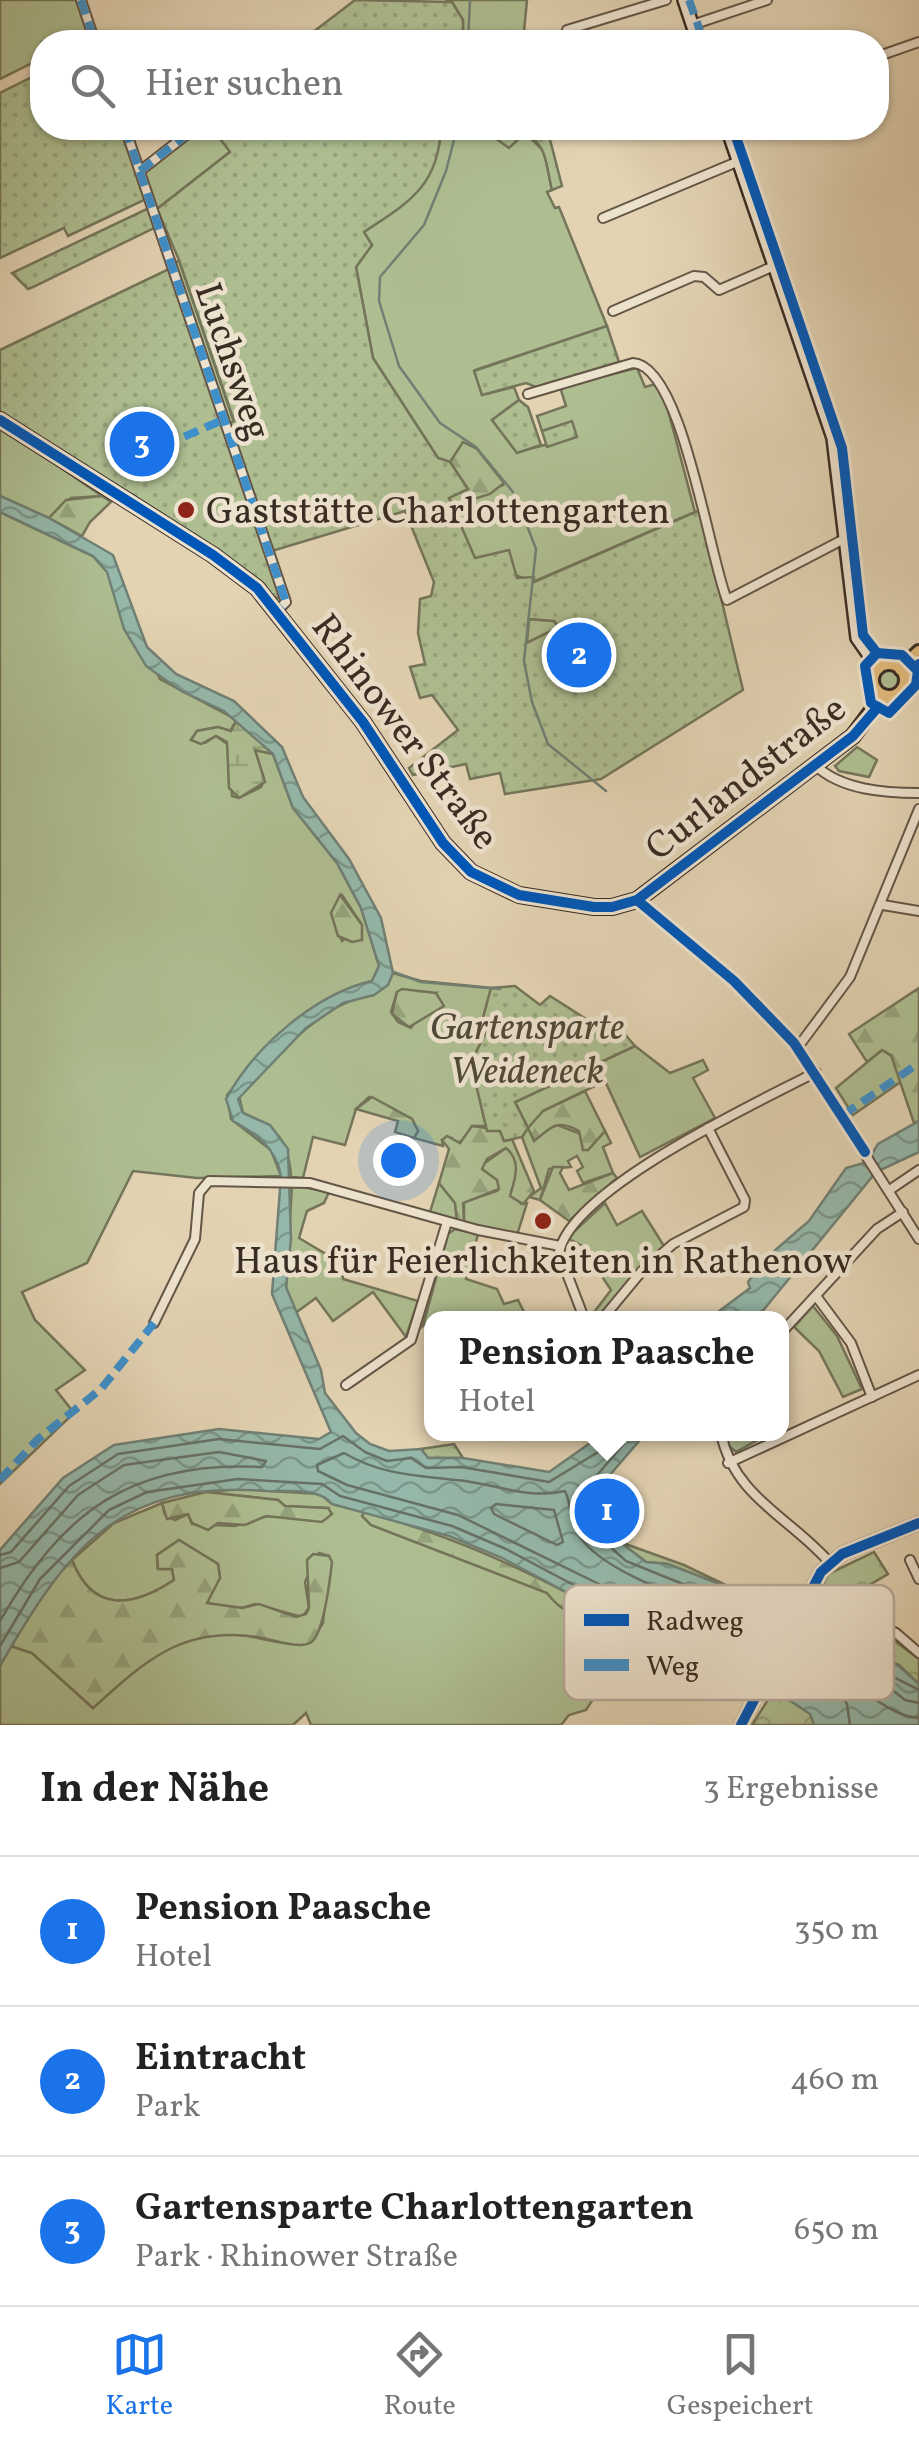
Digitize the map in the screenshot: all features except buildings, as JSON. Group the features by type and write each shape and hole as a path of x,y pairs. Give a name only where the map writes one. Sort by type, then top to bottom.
{"main road":[{"name":"Rhinower Straße","path":"6,424 213,555 278,610 392,762 443,843 471,872 519,895 612,907 637,900"},
{"path":"908,676 890,664 878,668 872,684 883,696 898,694 908,676 919,652"},
{"name":"Curlandstraße","path":"637,900 867,723 883,696"}],"street":[{"path":"81,0 91,30"},
{"path":"567,30 666,0"},
{"path":"684,0 694,30"},
{"path":"692,25 767,0"},
{"path":"889,52 919,42"},
{"name":"Luchsweg","path":"129,140 286,602 278,610"},
{"path":"140,171 180,140"},
{"path":"731,140 835,445 857,638 878,668"},
{"path":"603,218 739,162"},
{"path":"613,311 694,276 704,277 718,290 774,266"},
{"path":"528,394 633,364 657,374 675,418 727,600 846,538"},
{"path":"815,766 832,778 860,786 919,793"},
{"path":"798,1047 844,987 884,905 919,809"},
{"path":"637,900 750,996 798,1047 919,1239"},
{"path":"884,905 919,912"},
{"path":"581,1311 561,1260 560,1246 570,1230 636,1169 816,1072"},
{"path":"608,1311 642,1270 673,1244 744,1207 745,1200 708,1128"},
{"path":"891,1189 919,1170"},
{"path":"154,1323 195,1239 194,1224 204,1184 223,1179 300,1182 447,1222 560,1246"},
{"path":"789,1325 877,1229 904,1212"},
{"path":"346,1385 411,1340 447,1222"},
{"path":"816,1296 851,1343 872,1397"},
{"path":"789,1435 919,1375"},
{"path":"722,1441 728,1463 743,1485 830,1563"},
{"path":"728,1463 776,1441"},
{"path":"814,1585 830,1563 919,1523"},
{"path":"910,1560 919,1579"},
{"path":"894,1632 919,1653"},
{"path":"741,1725 756,1700"}],"green space":[{"path":"0,0 78,0 88,30 30,30 30,64 0,79"},
{"path":"355,0 452,2 463,20 463,30 316,30"},
{"path":"445,0 527,0 524,30 463,30 463,20 452,2"},
{"path":"30,78 30,140 126,140 146,199 68,236 64,228 0,258 0,93"},
{"path":"184,140 222,140 231,151 157,209 144,171"},
{"path":"221,140 440,140 434,165 418,191 364,232 372,245 356,267 373,358 438,458 450,462 468,489 449,498 475,558 509,550 517,578 534,577 534,582 700,510 743,690 601,779 505,794 500,773 470,779 466,764 413,775 409,768 458,730 432,695 420,698 410,667 425,664 418,633 420,599 431,596 434,582 405,511 272,551 229,424 234,421 179,260 157,209 230,152","holes":["529,619 554,621 559,627 527,643"]},
{"path":"440,140 498,140 507,146 516,140 532,140 544,151 552,190 547,192 555,208 559,207 607,326 475,370 482,395 514,387 519,400 492,420 517,452 576,437 571,422 542,431 537,416 566,406 560,387 637,368 645,387 659,383 664,395 695,512 533,582 475,559 452,506 503,485 463,443 450,462 438,458 373,358 356,267 372,245 363,232 417,190 434,164"},
{"path":"498,140 518,140 509,148"},
{"path":"534,140 550,140 562,186 552,190"},
{"path":"149,208 156,227 33,287 28,289 12,273"},
{"path":"179,260 234,422 229,424 174,264"},
{"path":"171,268 281,595 277,599 198,538 0,412 0,350"},
{"path":"607,326 619,362 536,387 526,383 482,395 474,371"},
{"path":"519,400 528,407 541,445 517,453 492,420"},
{"path":"572,421 577,437 547,447 542,431"},
{"path":"0,426 102,496 71,498 49,518 0,496"},
{"path":"463,442 477,449 504,483 490,494 452,506 449,497 468,489 450,462"},
{"path":"102,496 111,502 82,536 49,518 66,500"},
{"path":"0,512 93,556 107,572 160,679 237,720 230,731 218,727 197,731 191,740 205,743 216,736 230,746 232,796 239,798 261,787 264,779 255,750 273,754 293,808 337,863 361,908 379,966 372,981 328,998 291,1026 227,1095 231,1119 271,1150 281,1176 197,1178 133,1171 87,1263 22,1292 35,1320 85,1370 56,1390 74,1413 0,1484","holes":["342,895 362,925 342,941 331,913"]},
{"path":"529,619 554,621 559,627 526,643"},
{"path":"889,669 897,672 897,688 889,691 881,688 878,680 881,672"},
{"path":"237,720 273,754 255,750 265,782 239,798 229,788 227,742 216,736 201,744 191,740 197,731 218,727 231,731"},
{"path":"857,747 877,760 869,777 839,771 835,766"},
{"path":"340,895 362,925 362,940 352,942 338,936 331,913"},
{"path":"393,973 421,981 493,988 481,1025 488,1027 471,1063 486,1126 472,1126 468,1137 456,1144 452,1138 442,1140 443,1146 414,1138 418,1131 412,1119 369,1097 356,1109 345,1145 313,1137 303,1178 291,1177 279,1136 243,1113 239,1096 308,1027 342,1004 375,992","holes":["397,992 436,993 411,1028 398,1022 391,1012"]},
{"name":"Gartensparte Weideneck","path":"515,986 540,1005 550,996 605,1031 617,1025 635,1046 515,1102 528,1128 522,1137 504,1141 500,1131 487,1131 471,1063 488,1028 481,1025 491,988"},
{"path":"919,988 919,1121 914,1123 891,1055 882,1050 867,1062 849,1034"},
{"path":"402,989 436,993 444,1006 409,1027 392,1014 397,992"},
{"path":"635,1046 670,1073 703,1060 708,1070 693,1078 715,1118 640,1157 605,1081 543,1111 544,1130 555,1124 581,1134 583,1148 588,1150 605,1131 611,1143 603,1147 613,1173 583,1183 577,1171 583,1167 577,1156 568,1161 571,1167 549,1169 540,1200 529,1197 541,1188 522,1137 528,1128 515,1102"},
{"path":"882,1050 893,1057 902,1081 853,1115 836,1088"},
{"path":"585,1091 605,1131 588,1150 583,1150 579,1131 565,1125 554,1126 534,1141 528,1128 543,1111"},
{"path":"372,1097 412,1119 418,1131 414,1138 395,1132 398,1121 356,1109"},
{"path":"472,1126 500,1130 504,1141 512,1139 534,1191 523,1204 510,1196 516,1164 506,1148 487,1159 482,1169 497,1180 499,1189 463,1203 464,1223 457,1220 455,1203 439,1183 449,1149 442,1140 447,1136 460,1143"},
{"path":"506,1148 517,1168 511,1191 521,1204 527,1203 517,1235 464,1223 464,1202 497,1191 493,1177 482,1171 482,1165"},
{"path":"553,1167 563,1167 560,1173 569,1190 613,1173 617,1178 569,1221 540,1200"},
{"path":"439,1183 455,1203 457,1220 430,1212"},
{"path":"292,1185 329,1192 324,1203 307,1211 299,1238 341,1263 343,1279 418,1301 406,1337 373,1292 333,1321 316,1298 294,1314 286,1288"},
{"path":"605,1203 617,1225 642,1211 664,1246 639,1268 605,1311 595,1311 611,1290 582,1246 567,1238"},
{"path":"455,1229 478,1234 466,1279 497,1289 504,1304 518,1300 524,1311 427,1311 448,1234"},
{"path":"813,1306 837,1336 862,1389 843,1397 819,1351 794,1327"},
{"path":"727,1441 756,1441 736,1452"},
{"path":"454,1444 463,1458 428,1458 421,1449"},
{"path":"239,1489 320,1494 332,1504 364,1512 371,1525 548,1593 564,1607 564,1700 592,1700 586,1710 569,1715 561,1725 311,1725 306,1713 293,1725 0,1725 0,1666 11,1646 32,1653 93,1708 157,1655 193,1638 234,1634 282,1643 311,1642 323,1623 329,1556 319,1553 305,1582 309,1608 302,1617 255,1604 242,1608 210,1604 206,1599 220,1578 218,1564 179,1540 157,1555 158,1569 172,1569 174,1580 144,1596 129,1600 103,1597 81,1577 72,1560 114,1523 162,1503 165,1515 175,1520 188,1514 192,1524 235,1526 266,1516 316,1519 328,1508 285,1506 278,1500 206,1492"},
{"path":"206,1492 278,1500 285,1506 328,1508 332,1514 322,1522 266,1516 245,1525 218,1523 208,1530 192,1523 188,1514 167,1519 162,1503"},
{"path":"364,1512 425,1531 540,1579 564,1591 564,1609 547,1593 371,1525 362,1516"},
{"path":"179,1540 218,1564 220,1578 207,1603 242,1608 259,1604 296,1617 306,1614 309,1608 307,1560 313,1554 329,1556 332,1562 328,1593 315,1638 298,1645 231,1635 186,1642 148,1662 93,1708 32,1653 11,1646 48,1585 72,1560 91,1590 103,1597 129,1600 174,1580 172,1569 158,1569 157,1555"},
{"path":"620,1542 725,1585 668,1564 646,1562"},
{"path":"874,1552 888,1574 869,1585 823,1585 828,1574"},
{"path":"894,1641 919,1659 919,1684 894,1663"},
{"path":"768,1700 799,1700 811,1714 814,1725 752,1725"}],"water":[{"path":"0,496 49,518 113,555 147,647 176,674 234,701 282,747 303,797 349,859 381,918 393,973 388,985 374,995 343,1003 306,1028 238,1099 243,1113 270,1125 288,1149 291,1239 286,1287 321,1370 325,1393 356,1433 370,1444 389,1451 421,1449 428,1458 463,1458 549,1472 593,1441 639,1441 591,1497 598,1525 646,1562 668,1564 722,1585 564,1585 564,1591 502,1558 449,1536 332,1504 319,1495 302,1491 216,1491 172,1497 135,1510 103,1530 49,1587 0,1666 0,1550 63,1478 114,1445 219,1429 319,1439 331,1432 272,1294 281,1176 278,1166 264,1143 233,1121 226,1099 253,1060 288,1025 329,998 372,981 379,966 361,908 337,863 293,808 273,754 224,711 181,691 146,666 124,629 107,572 93,556 0,512"},
{"path":"919,1121 919,1152 876,1172 763,1311 719,1311 750,1288 748,1282 766,1258 809,1221 846,1168 867,1162 878,1144"},
{"path":"894,1664 919,1684 919,1725 814,1725 810,1714 789,1700 894,1700"}],"waterway":[{"path":"469,30 470,0"},
{"path":"454,140 424,225 380,277 379,301 399,366 440,423 476,447 513,492"},
{"path":"516,497 536,549 524,661 532,702 548,744 606,791"},
{"path":"394,972 421,982 500,989"}],"marked path":[{"path":"81,0 91,30"},
{"path":"689,0 700,30"},
{"path":"129,140 286,602 278,610"},
{"path":"140,171 180,140"},
{"path":"121,464 225,419"},
{"path":"843,1115 919,1063"},
{"path":"0,1480 37,1440 101,1389 154,1323"}],"cycle path":[{"path":"737,140 842,448 863,635 877,653 902,655 917,670"},
{"path":"0,420 213,555 257,588 363,722 443,843 471,872 519,895 594,907 637,900 853,736 878,707"},
{"path":"877,653 865,666 871,703 889,713 916,685 919,664"},
{"path":"637,900 734,981 794,1043 865,1152"},
{"path":"814,1585 821,1572 842,1554 919,1523"},
{"path":"741,1725 754,1700"}],"place":[{"name":"Gartensparte Charlottengarten","path":"142,444"},
{"name":"Gaststätte Charlottengarten","path":"186,510"},
{"name":"Eintracht","path":"579,655"},
{"name":"Haus für Feierlichkeiten in Rathenow","path":"543,1221"},
{"name":"Pension Paasche","path":"607,1511"}]}
